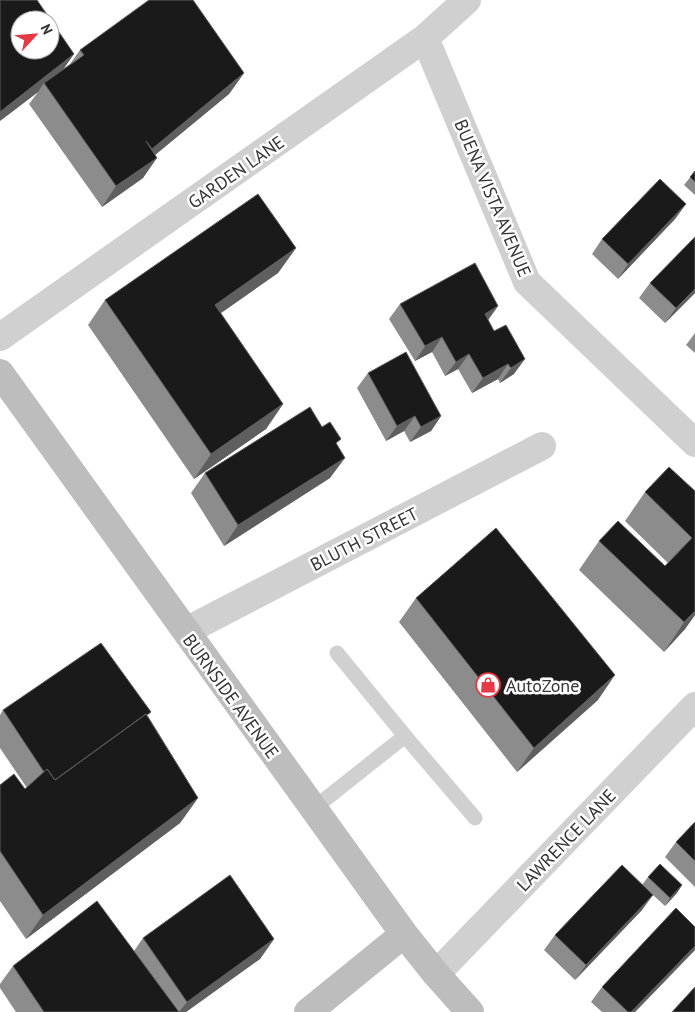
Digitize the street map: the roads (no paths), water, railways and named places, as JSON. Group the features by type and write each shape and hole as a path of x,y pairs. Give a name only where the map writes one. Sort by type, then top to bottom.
{"main road":[{"name":"BURNSIDE AVENUE","path":"0,373 404,934 470,1012"},
{"path":"308,1012 404,934"}],"street":[{"name":"GARDEN LANE","path":"0,337 426,38 467,0"},
{"name":"BUENA VISTA AVENUE","path":"426,38 527,282 695,443"},
{"name":"BLUTH STREET","path":"186,632 542,446"},
{"name":"LAWRENCE LANE","path":"436,974 695,706"}],"lane":[{"path":"337,653 475,818"},
{"path":"313,809 405,736"}],"place":[{"name":"AutoZone","path":"488,685"}]}
